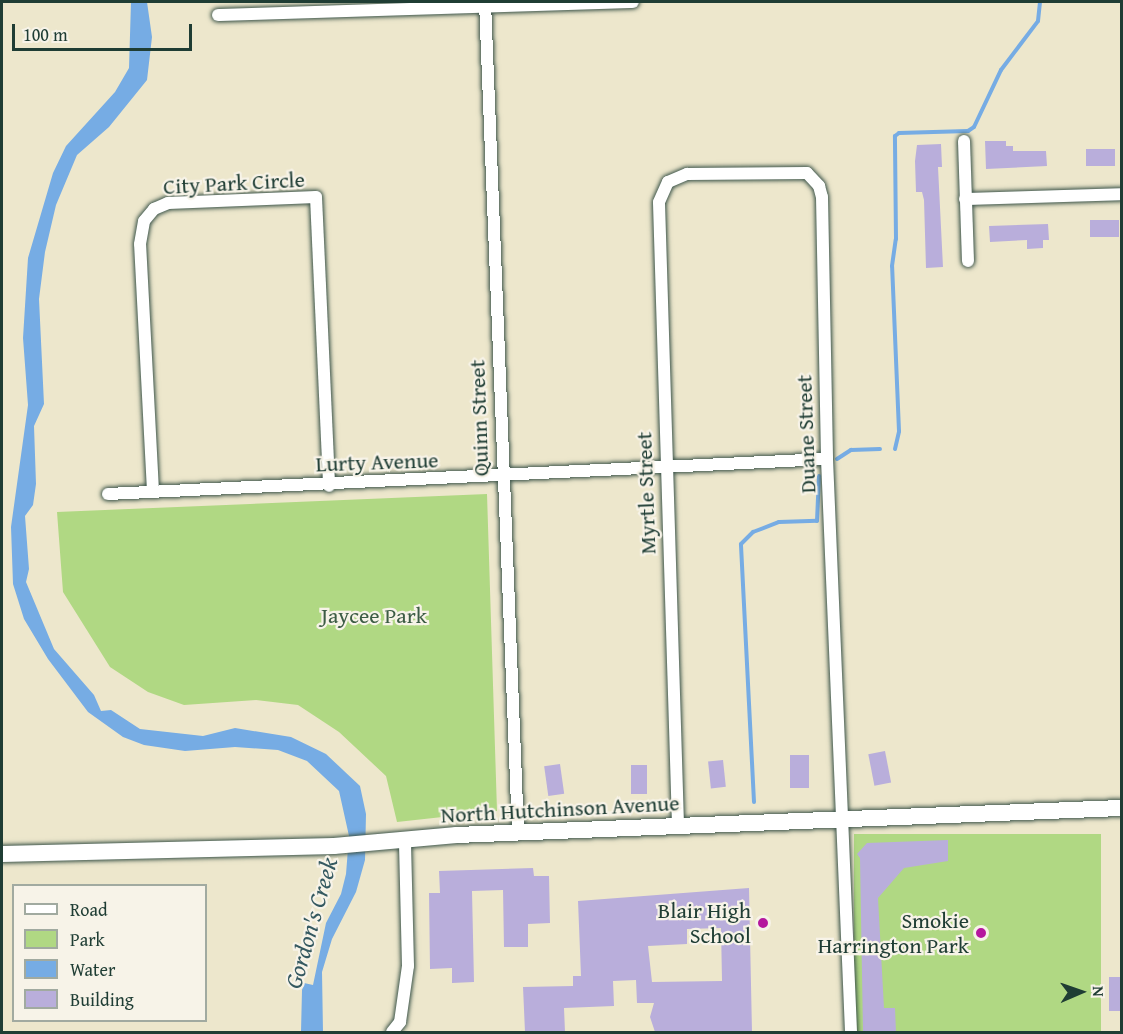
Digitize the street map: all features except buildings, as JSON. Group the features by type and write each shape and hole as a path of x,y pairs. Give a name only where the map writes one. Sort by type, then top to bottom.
{"main road":[{"name":"North Hutchinson Avenue","path":"2,854 334,846 518,832 1122,808"}],"street":[{"path":"218,15 319,6 633,2"},
{"name":"Quinn Street","path":"485,4 518,832"},
{"path":"964,141 968,261"},
{"name":"Duane Street","path":"687,174 797,171 807,172 819,186 827,459 851,1032"},
{"name":"Myrtle Street","path":"678,825 665,466 659,202 668,182 687,174"},
{"path":"965,199 1122,194"},
{"name":"City Park Circle","path":"153,491 140,244 144,221 154,209 168,203 316,197 329,486"},
{"name":"Lurty Avenue","path":"108,494 329,486 827,459"},
{"path":"392,1032 400,1022 408,966 397,842"}],"green space":[{"name":"Jaycee Park","path":"487,494 497,811 397,822 386,776 339,732 298,705 256,700 184,705 148,692 110,667 63,592 57,512"},
{"name":"Smokie Harrington Park","path":"854,834 1101,834 1101,1032 854,1032"}],"water":[{"path":"131,2 147,2 152,37 147,80 109,127 77,155 56,205 45,252 39,299 44,404 34,426 36,484 33,505 25,516 29,569 26,582 54,649 94,695 101,711 111,710 140,729 203,736 235,728 291,737 326,754 360,786 366,814 365,860 356,892 332,939 322,972 323,1032 301,1032 302,990 304,983 313,985 326,923 341,894 346,874 349,836 339,791 307,761 278,750 235,747 185,751 144,745 123,737 88,712 48,659 24,619 13,584 11,527 28,405 23,338 28,258 53,173 66,146 115,92 129,68"}],"waterway":[{"path":"895,449 899,431 892,266 896,239 895,136 899,133 968,131 974,127 1001,70 1038,21 1040,2"},
{"path":"837,459 851,450 880,449"},
{"path":"754,802 741,544 753,532 779,522 817,521 819,476"}],"place":[{"name":"Blair High School","path":"763,923"},
{"name":"Smokie Harrington Park","path":"981,933"}],"water label":[{"name":"Gordon's Creek","path":"311,923"}]}
